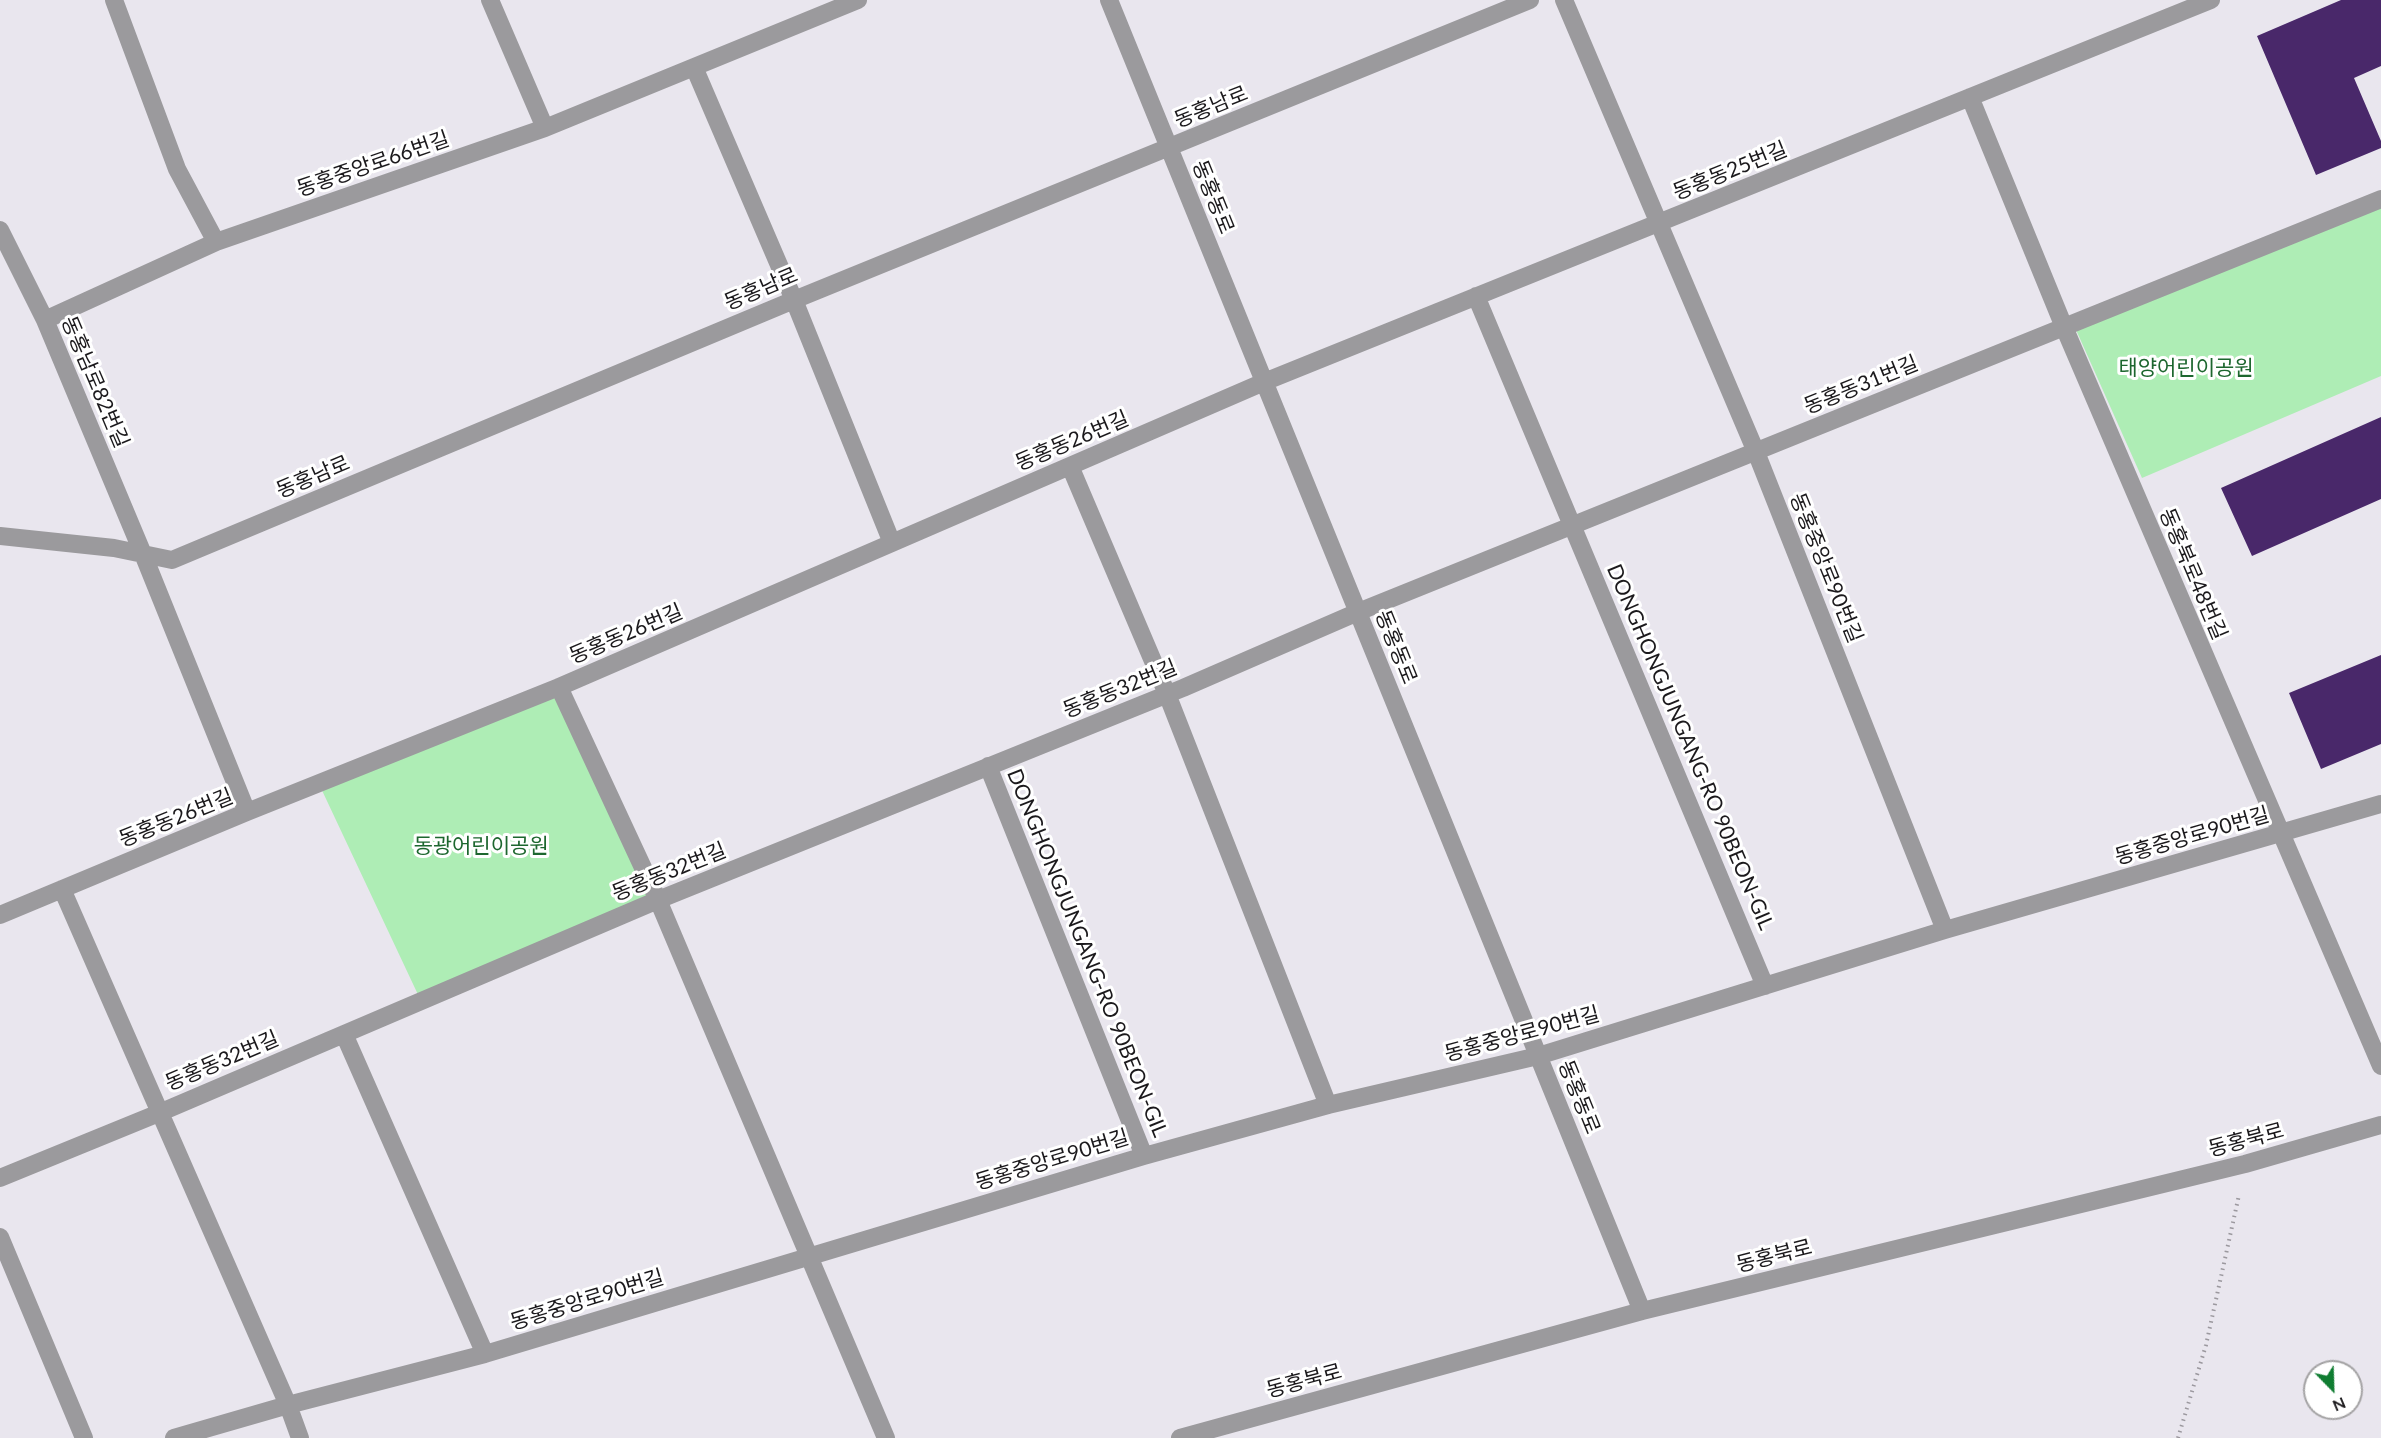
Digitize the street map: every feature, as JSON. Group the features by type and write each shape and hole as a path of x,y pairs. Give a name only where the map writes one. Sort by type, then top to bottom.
{"street":[{"path":"114,0 177,169 216,242"},
{"path":"490,0 545,128"},
{"name":"동홍중앙로66번길","path":"45,320 216,242 545,128 858,0"},
{"name":"동홍동로","path":"1109,0 1642,1311"},
{"name":"동홍남로","path":"0,536 114,548 172,560 794,300 1530,0"},
{"name":"동홍중앙로90번길","path":"1564,0 1756,452 1945,930"},
{"name":"동홍동25번길","path":"1264,382 2211,0"},
{"path":"694,67 794,300 892,543"},
{"name":"동홍북로48번길","path":"1970,97 2064,327 2381,1066"},
{"name":"동홍동31번길","path":"1358,612 2381,199"},
{"name":"동홍남로82번길","path":"0,230 45,320 247,812"},
{"name":"DONGHONGJUNGANG-RO 90BEON-GIL","path":"1476,297 1766,987"},
{"name":"동홍동26번길","path":"0,915 247,812 559,687 1264,382"},
{"path":"1071,466 1167,694 1328,1105"},
{"name":"동홍동32번길","path":"0,1178 159,1113 658,900 1167,694 1358,612"},
{"path":"559,687 658,900 886,1438"},
{"name":"DONGHONGJUNGANG-RO 90BEON-GIL","path":"988,766 1144,1156"},
{"name":"동홍중앙로90번길","path":"174,1438 288,1405 485,1354 1144,1156 1328,1105 1538,1056 1945,930 2381,804"},
{"path":"62,889 288,1405 300,1438"},
{"path":"344,1034 485,1354"},
{"name":"동홍북로","path":"1180,1438 1642,1311 2245,1164 2381,1125"},
{"path":"0,1237 84,1438"}],"path":[{"path":"2178,1438 2206,1345 2245,1164"}],"green space":[{"name":"태양어린이공원","path":"2381,199 2381,376 2142,478 2073,323"},
{"name":"동광어린이공원","path":"559,687 658,900 421,1001 319,784"}],"building":[{"path":"2341,0 2381,0 2381,66 2354,78 2381,141 2381,148 2316,175 2257,36"},
{"path":"2381,417 2381,499 2252,556 2221,488"},
{"path":"2381,655 2381,744 2321,769 2289,693"}]}
